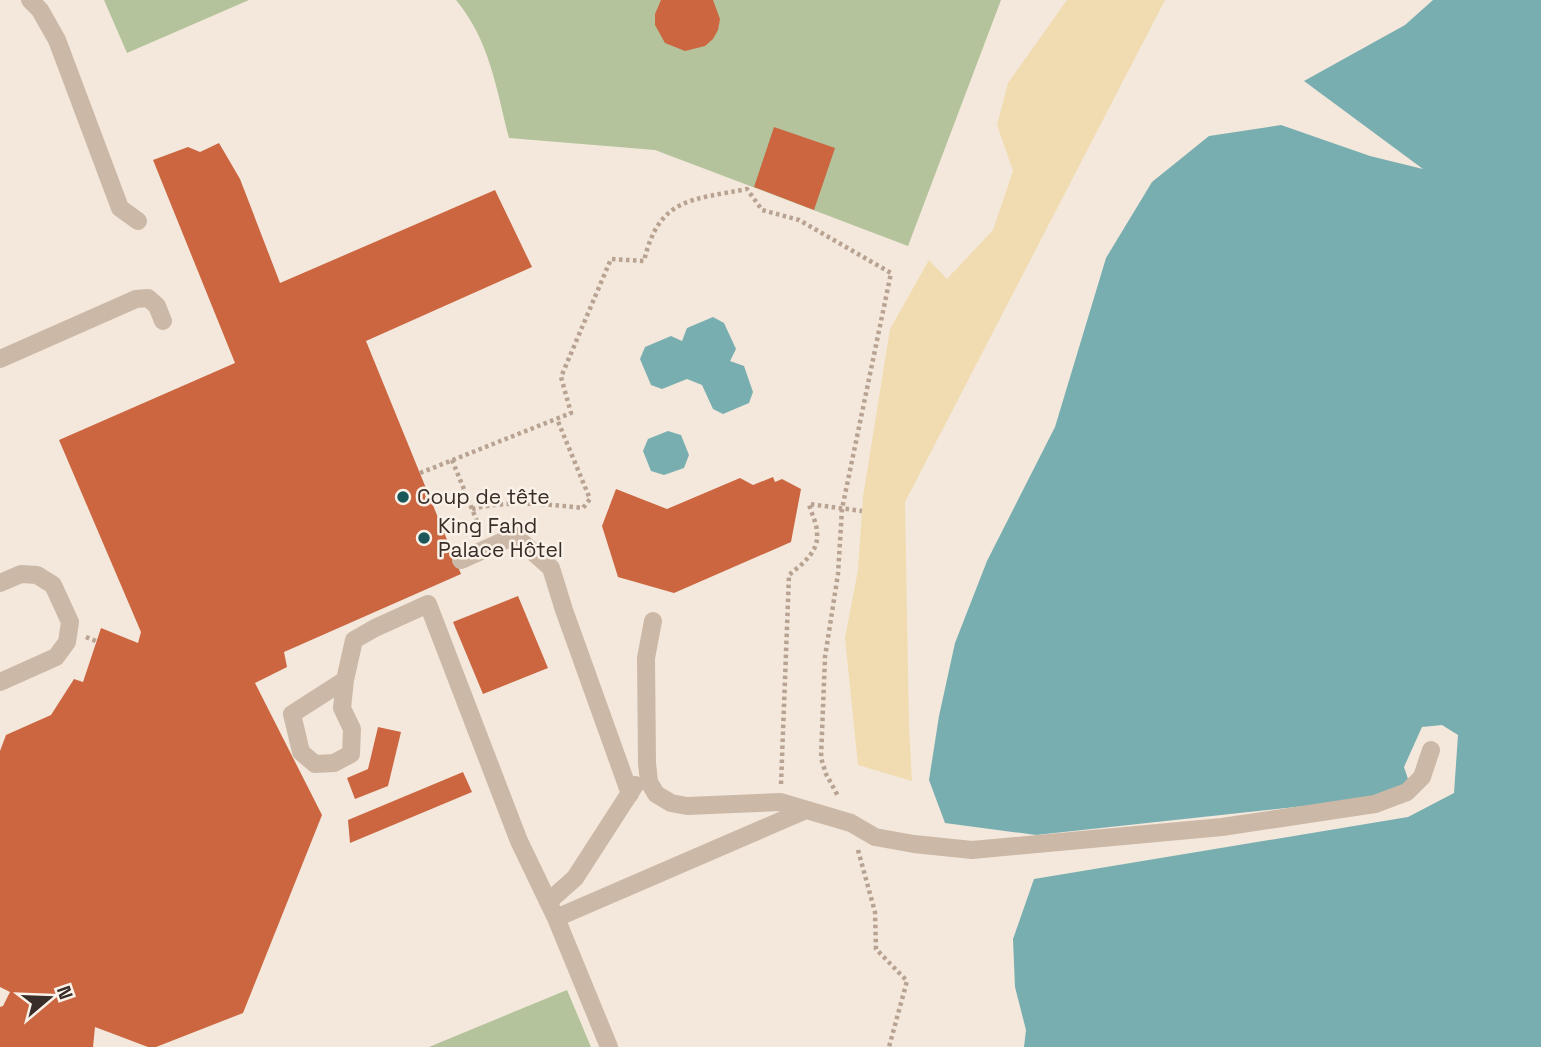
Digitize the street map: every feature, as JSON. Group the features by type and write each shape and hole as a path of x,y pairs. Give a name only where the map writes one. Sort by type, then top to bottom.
{"lane":[{"path":"30,0 40,10 57,40 120,208 138,220"},
{"path":"0,359 136,299 148,298 156,306 163,321"},
{"path":"461,560 515,536 551,568 630,794"},
{"path":"0,583 21,574 37,575 53,586 70,622 68,642 56,657 0,682"},
{"path":"345,680 292,714 301,752 315,764 334,763 351,754 352,729 342,708 354,640 428,604 519,841 552,910 609,1047"},
{"path":"653,621 646,658 647,767 649,782 656,794 671,803 687,806 780,802 851,822 874,837 914,844 972,850 1234,825 1375,804 1407,792 1422,777 1431,750"},
{"path":"552,910 647,767"},
{"path":"552,910 806,810"}],"path":[{"path":"420,472 571,413 561,377 611,259 644,261 655,230 669,213 684,201 747,189 762,210 799,219 891,273 842,509 838,574 825,657 821,758 826,774 851,822 874,912 876,949 907,981 889,1047"},
{"path":"472,509 504,503 583,508 590,499 557,419"},
{"path":"452,460 488,548"},
{"path":"780,802 789,575 807,560 815,548 818,533 809,504 862,511"}],"green space":[{"path":"104,0 249,0 127,53"},
{"path":"456,0 1001,0 908,246 655,150 509,138 484,48 468,16"},
{"path":"567,990 591,1047 429,1047"}],"sand":[{"path":"1067,0 1165,0 905,502 912,781 858,765 845,638 858,570 863,497 890,329 929,260 947,279 993,230 1013,171 997,125 1008,83"}],"water":[{"path":"1433,0 1541,0 1541,1047 1024,1047 1026,1030 1015,987 1013,939 1034,879 1408,817 1454,793 1458,735 1442,725 1422,727 1404,767 1409,782 1369,799 1036,835 945,823 929,780 939,716 955,643 987,561 1055,427 1106,258 1152,182 1209,136 1281,125 1370,156 1423,169 1304,81 1405,25"},
{"path":"713,317 724,323 736,349 730,361 744,366 753,392 749,403 723,414 713,409 702,385 687,379 662,389 651,385 640,359 645,347 671,336 682,341 687,328"},
{"path":"668,431 681,435 689,455 684,468 664,475 651,471 643,451 648,439"}],"building":[{"path":"661,0 713,0 720,19 713,39 705,46 685,51 665,43 655,25 655,14"},
{"path":"774,127 835,148 814,210 754,187"},
{"name":"King Fahd Palace Hôtel","path":"219,143 240,179 280,283 495,190 532,267 366,341 461,574 284,652 287,667 255,683 322,815 243,1013 156,1047 148,1047 95,1027 93,1047 0,1047 0,1007 10,992 0,987 0,751 6,735 51,715 74,679 83,682 101,628 138,643 141,632 59,440 235,363 153,160 188,147 200,152"},
{"path":"773,477 775,482 782,479 801,489 791,542 674,593 618,577 602,526 616,489 667,509 740,478 753,485"},
{"path":"518,596 548,668 483,694 453,622"},
{"path":"378,727 401,732 388,786 355,799 347,778 368,769"},
{"path":"463,772 472,792 350,843 348,820"}],"place":[{"name":"Coup de tête","path":"403,497"},
{"name":"King Fahd Palace Hôtel","path":"424,538"}]}
